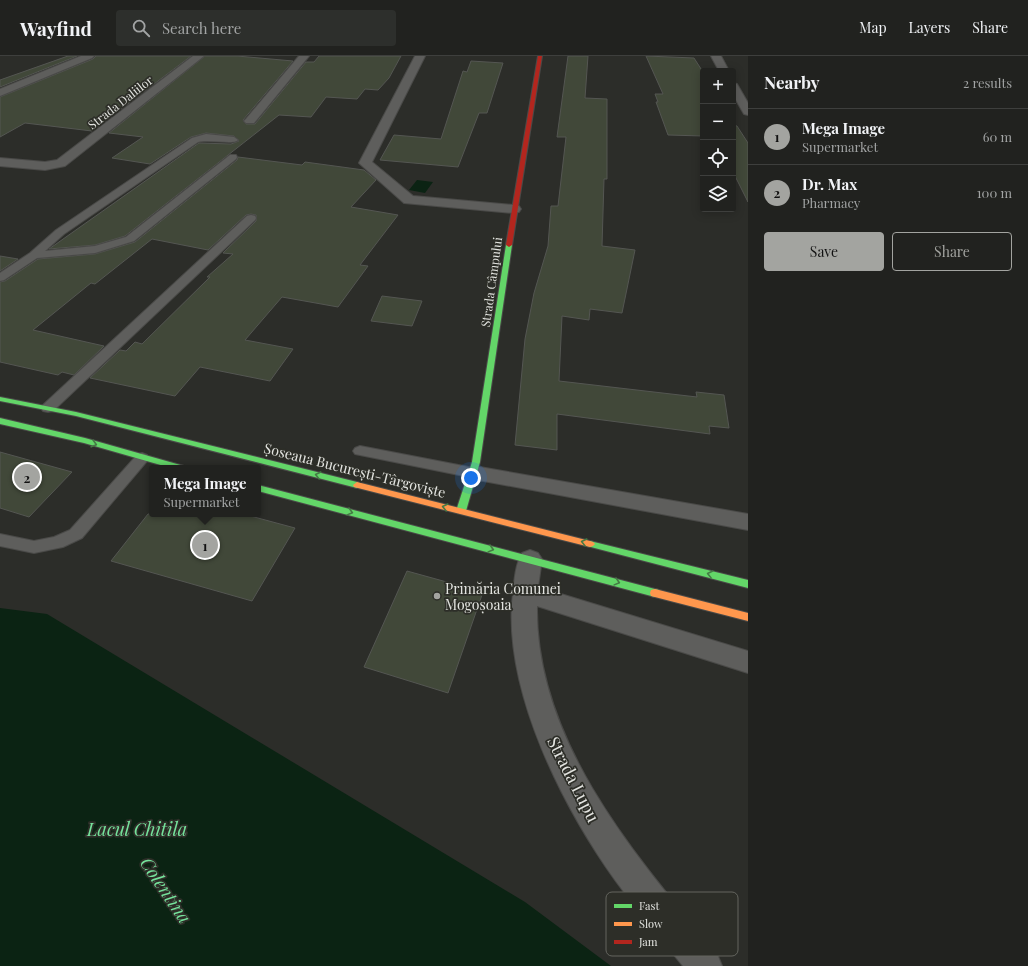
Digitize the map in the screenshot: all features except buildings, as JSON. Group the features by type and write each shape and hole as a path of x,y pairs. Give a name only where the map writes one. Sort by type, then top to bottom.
{"main road":[{"name":"Strada Câmpului","path":"461,511 474,473 514,208 540,56"},
{"name":"Șoseaua București-Târgoviște","path":"7,391 48,408"},
{"name":"Șoseaua București-Târgoviște","path":"0,398 48,408 748,584"},
{"path":"0,421 57,434 169,465"},
{"path":"0,429 57,434"},
{"path":"261,489 748,616"}],"street":[{"path":"0,93 89,56"},
{"name":"Strada Daliilor","path":"0,162 36,166 55,165 66,160 199,56"},
{"path":"250,121 304,56"},
{"path":"420,56 365,163 409,200 514,208"},
{"path":"716,56 722,68"},
{"path":"736,91 748,112"},
{"path":"474,473 748,522"},
{"name":"Strada Lupu","path":"530,559 525,593 525,631 536,692 551,736 603,835 644,892"},
{"path":"525,593 748,662"},
{"name":"Strada Lupu","path":"697,956 705,966"}],"lane":[{"path":"0,278 34,255 60,232 195,140 206,137 234,140"},
{"path":"34,255 92,251 118,245 130,239 233,158"},
{"path":"48,408 251,218"},
{"path":"360,451 474,473"},
{"path":"0,540 34,547 57,543 76,534 142,458"}],"water":[{"path":"417,180 433,182 425,193 409,190"},
{"name":"Lacul Chitila","path":"0,608 47,614 525,902 611,966 0,966"}],"traffic: fast":[{"path":"461,511 476,462 509,245"},
{"path":"0,399 76,414 357,485"},
{"path":"0,421 85,441 170,465"},
{"path":"261,489 655,593"},
{"path":"590,544 748,584"}],"traffic: slow":[{"path":"357,485 590,544"},
{"path":"655,593 748,617"}],"traffic: jam":[{"path":"509,245 540,56"}],"place":[{"name":"Dr. Max","path":"27,477"},
{"name":"Mega Image","path":"205,545"},
{"name":"Primăria Comunei Mogoșoaia","path":"437,596"}],"water label":[{"name":"Colentina","path":"166,890"}]}
